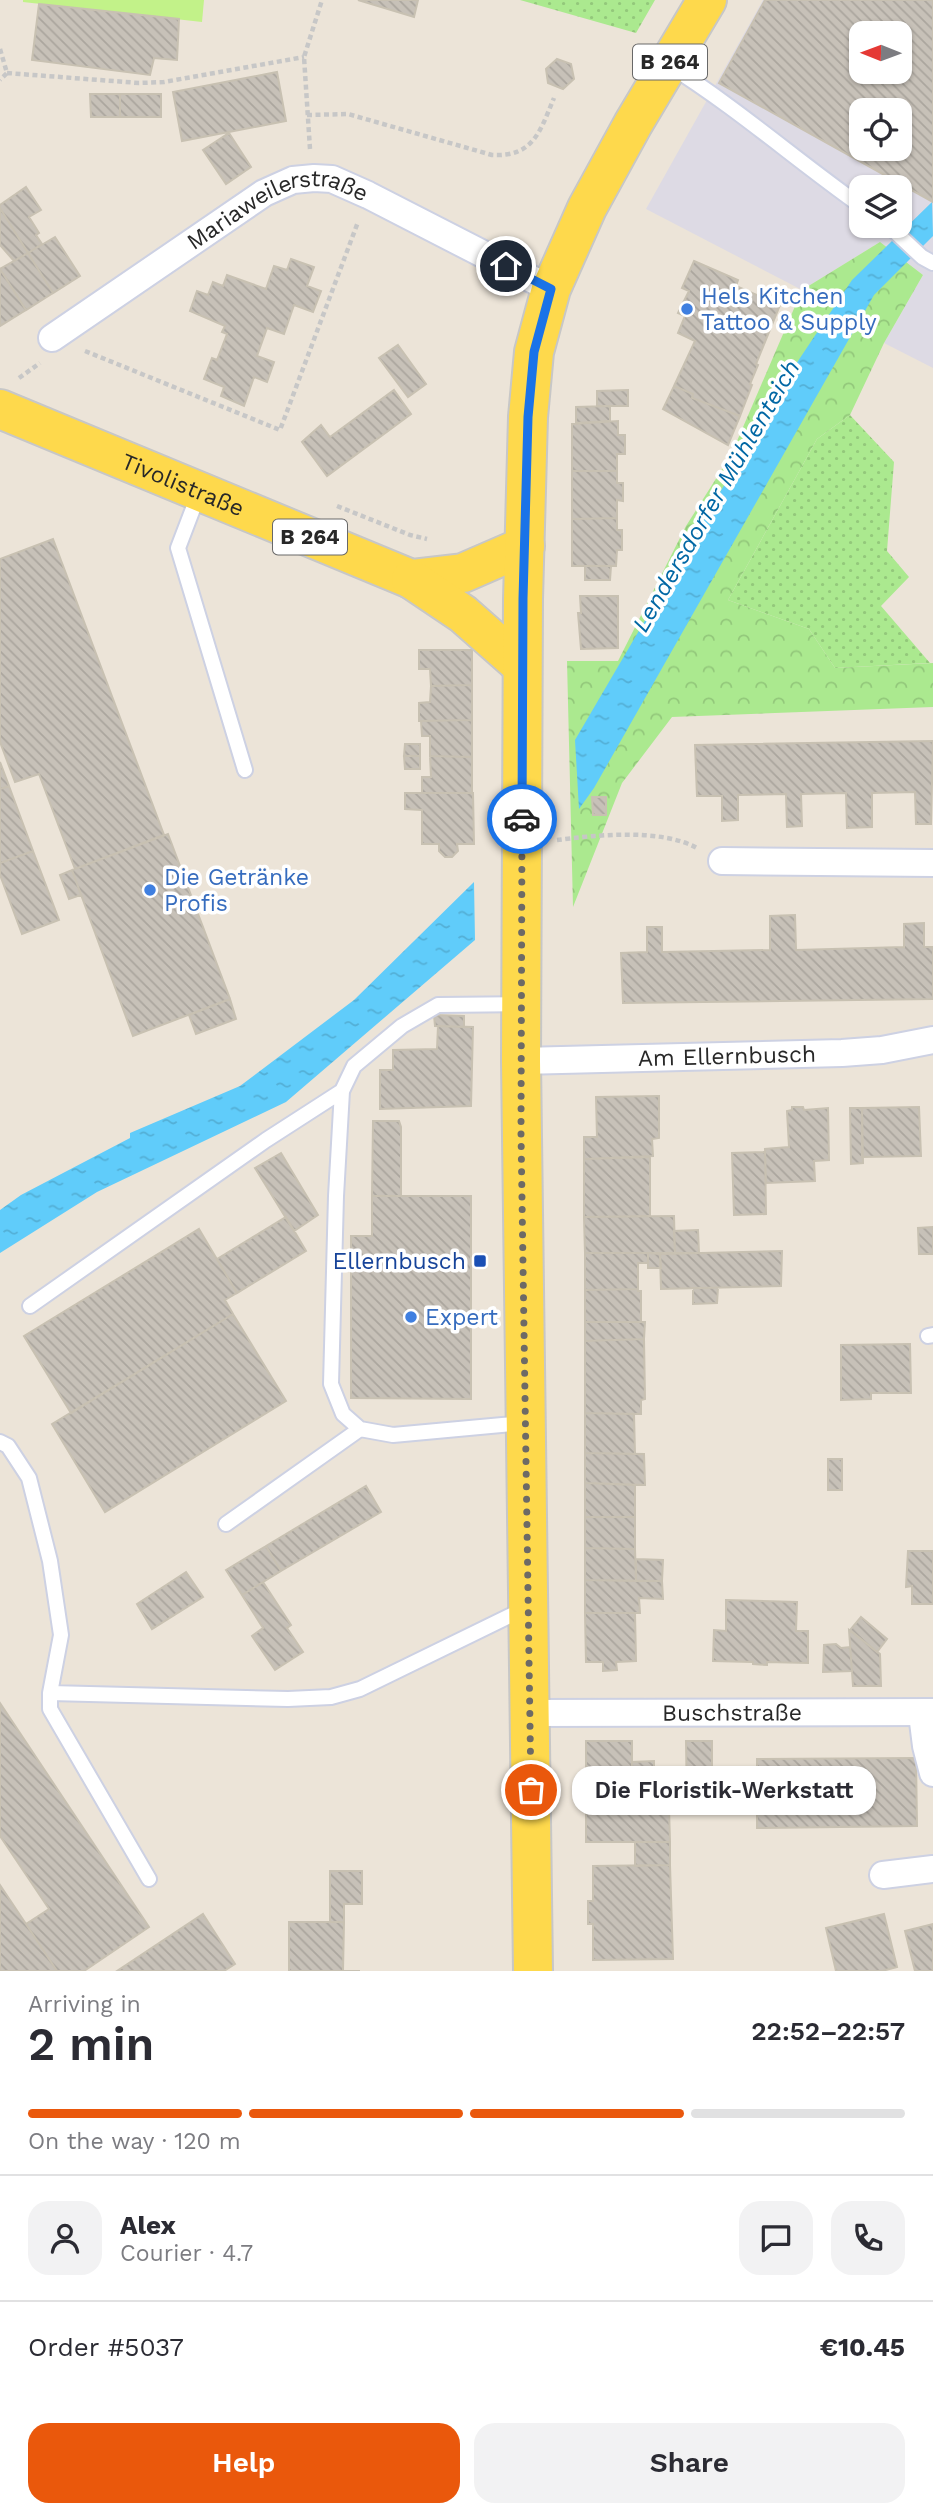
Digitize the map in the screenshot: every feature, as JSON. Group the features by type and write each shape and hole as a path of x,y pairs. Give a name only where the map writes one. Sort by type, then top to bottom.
{"main road":[{"name":"B 264","path":"533,1971 521,1061 522,666 528,417 534,352 551,289 587,208 707,0"},
{"name":"Tivolistraße","path":"8,395 200,492 411,579 464,573 525,545"},
{"path":"411,579 463,614 522,666"}],"street":[{"name":"Mariaweilerstraße","path":"52,338 264,192 293,180 332,179 551,289"},
{"path":"722,861 933,863"},
{"name":"Am Ellernbusch","path":"521,1061 842,1053 882,1050 933,1040"},
{"name":"Buschstraße","path":"529,1713 927,1713"},
{"path":"927,1713 926,1746 933,1773"},
{"path":"883,1875 933,1869"}],"lane":[{"path":"668,65 713,93 849,197"},
{"path":"903,238 928,260"},
{"path":"200,492 178,548 245,771"},
{"path":"521,1004 438,1005 402,1026 354,1066 342,1091 331,1384 343,1414 360,1429 393,1434 526,1423"},
{"path":"30,1306 266,1140 342,1091"},
{"path":"226,1524 360,1429"},
{"path":"0,1442 8,1446 29,1478 50,1561 61,1635 50,1693 50,1709 149,1879"},
{"path":"50,1693 288,1699 331,1697 360,1689 528,1607"}],"path":[{"path":"314,178 304,57 322,0"},
{"path":"0,50 7,73"},
{"path":"0,80 7,73 139,83 164,82 304,57"},
{"path":"307,115 348,114 492,155 505,155 519,152 529,146 539,133 554,97"},
{"path":"8,395 50,356 52,338 280,430 368,195"},
{"path":"522,842 632,835 684,841 722,861"}],"shaded area":[{"path":"763,0 933,0 933,368 884,343 923,275 880,242 802,290 646,209"}],"green space":[{"path":"23,0 204,0 202,22"},
{"path":"520,0 655,0 636,33"},
{"path":"880,242 923,275 884,343 850,415 817,439 728,600 809,629 835,668 933,663 933,707 672,717 622,783 573,907 567,661 618,661 686,526 731,455 802,290"},
{"path":"850,415 894,462 887,551 909,577 881,606 930,663 835,668 809,629 728,600 817,439"}],"water":[{"path":"932,202 933,236 874,295 594,788 579,809 575,740 788,376 852,280 895,238 912,238 912,222"},
{"path":"474,882 475,940 286,1102 97,1192 0,1253 0,1210 21,1195 130,1138 130,1133 240,1086 354,1000"}],"building":[{"path":"358,0 418,0 414,17"},
{"path":"765,0 933,0 933,202 912,190 912,175 884,175 859,161 912,161 912,98 849,98 849,155 719,83"},
{"path":"39,4 179,19 177,60 154,58 150,75 32,60"},
{"path":"557,59 571,64 574,79 563,89 548,83 546,69"},
{"path":"277,72 286,121 182,141 173,92"},
{"path":"90,94 120,94 120,117 91,117"},
{"path":"120,94 161,94 161,117 120,117"},
{"path":"229,133 251,167 226,184 203,150"},
{"path":"26,187 41,210 29,217 42,244 28,253 0,208 0,205"},
{"path":"0,208 28,253 14,261 0,245"},
{"path":"55,237 80,276 53,293 28,253"},
{"path":"28,253 53,293 26,310 0,269"},
{"path":"291,259 314,267 307,286 321,291 313,312 294,305 284,334 267,328 257,356 274,362 267,382 254,377 244,406 221,396 224,387 204,379 212,358 217,360 227,334 222,332 225,326 190,311 197,291 208,295 213,282 223,286 227,275 266,289 274,266 287,270"},
{"path":"694,261 738,280 736,286 780,305 756,364 758,365 750,384 752,385 740,416 692,398 693,394 674,386 695,341 678,333 685,316 678,313 689,291 682,288"},
{"path":"0,269 26,310 0,326"},
{"path":"398,345 426,384 408,397 379,358"},
{"path":"674,386 693,394 692,398 740,416 728,445 663,409"},
{"path":"394,390 411,414 327,476 302,442 321,425 330,437"},
{"path":"628,390 628,406 597,406 597,391"},
{"path":"610,406 610,421 576,423 576,407"},
{"path":"618,421 618,435 625,435 625,454 617,454 617,471 572,471 572,424"},
{"path":"572,471 617,471 617,483 623,483 623,501 617,500 617,518 572,519"},
{"path":"617,518 617,530 622,530 622,550 617,550 616,566 572,566 572,519"},
{"path":"53,539 164,835 75,869 39,774 15,782 0,742 0,559"},
{"path":"585,566 611,566 610,580 585,580"},
{"path":"580,596 618,596 618,648 581,649 578,613 581,613"},
{"path":"419,650 472,650 472,685 431,686 430,669 419,669"},
{"path":"472,685 472,720 419,721 419,703 430,702 431,686"},
{"path":"472,720 472,757 430,756 430,736 422,736 421,721"},
{"path":"933,741 931,824 916,824 915,792 872,793 872,827 847,828 846,793 801,794 802,826 787,827 786,794 738,795 738,820 722,821 722,796 697,796 695,745"},
{"path":"405,744 420,744 420,756 404,756"},
{"path":"404,756 420,756 420,769 405,769"},
{"path":"430,756 472,757 472,793 422,793 422,777 431,777"},
{"path":"0,762 9,786 0,789"},
{"path":"9,786 33,851 0,863 0,789"},
{"path":"405,793 473,793 474,844 457,844 458,851 452,857 445,857 439,851 439,844 422,844 422,810 405,809"},
{"path":"592,797 606,797 606,815 593,815"},
{"path":"168,834 230,999 133,1036 72,870"},
{"path":"33,851 59,920 22,934 0,875 0,863"},
{"path":"72,870 81,895 69,899 60,875"},
{"path":"795,915 796,950 904,947 904,924 924,923 924,947 933,947 933,999 623,1003 621,953 647,952 647,927 662,927 662,952 770,950 770,916"},
{"path":"230,999 236,1019 196,1034 189,1015"},
{"path":"434,1015 464,1016 464,1027 435,1026"},
{"path":"438,1026 473,1027 471,1106 380,1109 380,1070 393,1070 393,1050 437,1049"},
{"path":"659,1096 659,1138 652,1139 653,1156 584,1159 584,1137 597,1137 596,1097"},
{"path":"792,1107 803,1107 804,1110 828,1108 829,1160 814,1161 815,1181 766,1183 765,1149 789,1147 787,1111 792,1110"},
{"path":"919,1107 921,1156 862,1157 862,1108"},
{"path":"850,1108 862,1108 863,1163 851,1164"},
{"path":"373,1121 399,1121 401,1196 372,1196"},
{"path":"765,1152 766,1214 734,1215 732,1153"},
{"path":"281,1153 318,1215 294,1231 255,1168"},
{"path":"650,1157 650,1216 584,1217 584,1159"},
{"name":"Expert","path":"372,1196 471,1196 471,1399 351,1398 351,1236 372,1236"},
{"path":"674,1216 675,1253 585,1253 584,1217"},
{"path":"286,1217 306,1251 237,1293 217,1259"},
{"path":"933,1227 933,1254 919,1254 918,1228"},
{"path":"199,1229 237,1293 225,1300 233,1314 71,1413 24,1336"},
{"path":"698,1230 699,1253 675,1253 674,1231"},
{"path":"782,1251 781,1286 661,1289 660,1254"},
{"path":"585,1253 648,1253 648,1263 638,1263 638,1289 585,1290"},
{"path":"648,1253 660,1254 661,1268 648,1268"},
{"path":"693,1288 718,1288 717,1303 693,1304"},
{"path":"585,1290 641,1291 641,1322 585,1322"},
{"path":"233,1314 286,1401 105,1512 52,1424"},
{"path":"585,1322 645,1322 644,1339 585,1341"},
{"path":"644,1339 645,1399 641,1400 641,1414 585,1413 585,1341"},
{"path":"910,1344 911,1393 871,1393 871,1399 841,1400 841,1345"},
{"path":"585,1413 634,1414 635,1454 585,1453"},
{"path":"585,1453 644,1454 645,1485 585,1483"},
{"path":"828,1459 842,1459 842,1490 828,1490"},
{"path":"585,1483 635,1485 635,1517 585,1517"},
{"path":"366,1486 381,1512 281,1571 266,1546"},
{"path":"585,1517 635,1517 635,1549 585,1548"},
{"path":"266,1546 281,1571 242,1595 226,1570"},
{"path":"585,1548 635,1549 636,1581 585,1580"},
{"path":"908,1551 933,1551 933,1604 912,1604 912,1586 906,1587"},
{"path":"636,1559 663,1560 662,1581 636,1581"},
{"path":"186,1572 203,1597 152,1629 137,1604"},
{"path":"585,1580 662,1581 663,1599 639,1598 640,1613 585,1613"},
{"path":"263,1582 291,1625 287,1628 303,1652 275,1670 252,1636 263,1628 242,1595"},
{"path":"726,1600 797,1602 796,1631 808,1631 808,1663 767,1662 767,1665 713,1661 714,1630 726,1631"},
{"path":"585,1613 635,1613 636,1661 616,1662 617,1670 603,1671 603,1662 586,1662"},
{"path":"861,1617 887,1639 877,1652 850,1630"},
{"path":"849,1630 880,1654 881,1686 853,1686"},
{"path":"836,1644 841,1648 850,1647 852,1671 823,1672 824,1645"},
{"path":"0,1703 149,1927 84,1971 57,1971 26,1924 49,1909 0,1836"},
{"path":"586,1741 632,1741 632,1775 586,1774"},
{"path":"686,1741 712,1741 712,1808 687,1808"},
{"path":"916,1758 917,1826 757,1828 757,1759"},
{"path":"654,1761 654,1784 632,1784 632,1762"},
{"path":"586,1774 632,1775 632,1810 586,1810"},
{"path":"632,1784 669,1784 670,1808 632,1809"},
{"path":"669,1808 670,1842 586,1842 586,1810"},
{"path":"635,1842 670,1842 670,1865 635,1866"},
{"path":"670,1865 673,1959 593,1960 593,1924 588,1924 588,1901 593,1901 593,1866"},
{"path":"330,1871 362,1871 362,1904 344,1904 344,1922 330,1922"},
{"path":"0,1885 26,1924 57,1971 0,1971"},
{"path":"203,1914 235,1964 224,1971 117,1971"},
{"path":"884,1914 897,1967 882,1971 836,1971 826,1928"},
{"path":"289,1922 344,1922 343,1971 289,1971"},
{"path":"933,1924 933,1971 915,1971 905,1931"}],"way so far":[{"path":"522,819 521,1133 531,1790"}],"place":[{"name":"Hels Kitchen Tattoo & Supply","path":"687,309"},
{"name":"Die Getränke Profis","path":"150,890"},
{"name":"Ellernbusch","path":"480,1261"},
{"name":"Expert","path":"411,1317"},
{"name":"Die Floristik-Werkstatt","path":"531,1790"}],"route":[{"path":"506,266 551,289 534,352 528,417 523,599 522,819"}],"water label":[{"name":"Lendersdorfer Mühlenteich","path":"716,496"}]}
